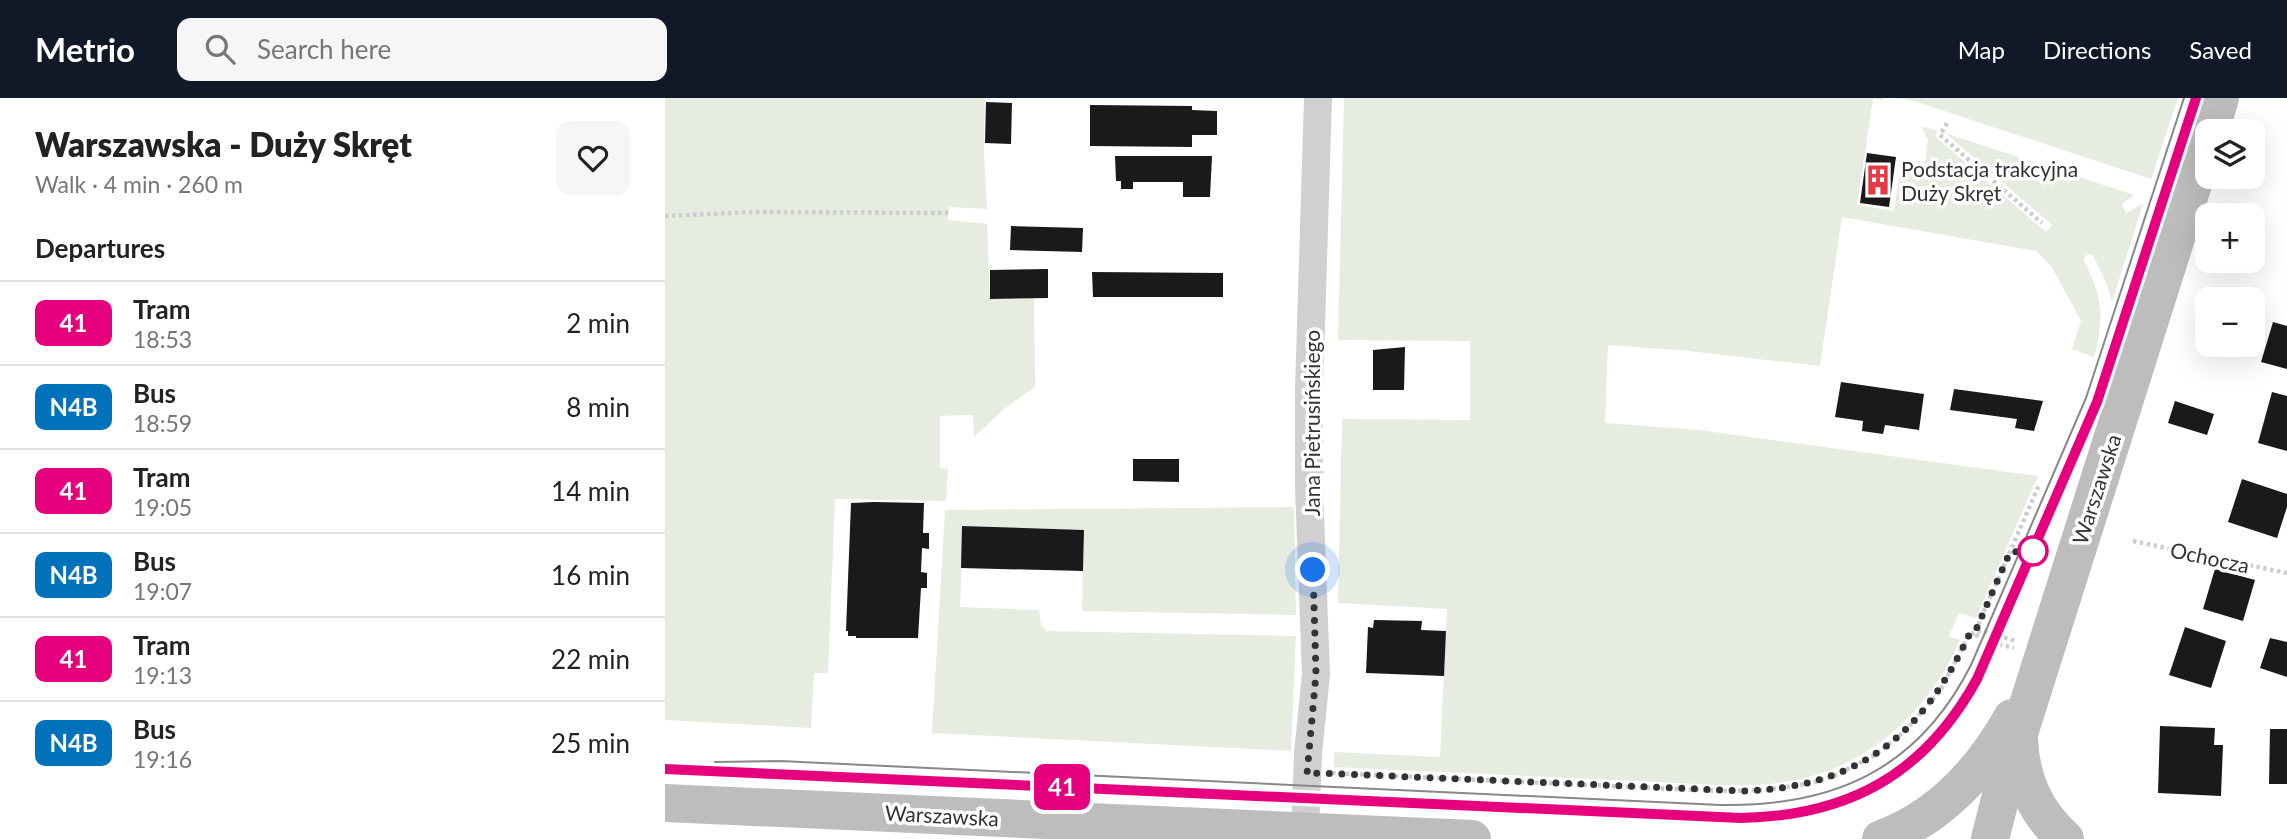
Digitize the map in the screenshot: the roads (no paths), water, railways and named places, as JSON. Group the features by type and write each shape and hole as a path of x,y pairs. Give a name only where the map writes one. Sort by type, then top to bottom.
{"street":[{"name":"Jana Pietrusińskiego","path":"1305,832 1316,674 1309,487 1309,390 1318,98"},
{"path":"2214,119 2220,98"},
{"name":"Warszawska","path":"1990,839 2019,733 2195,178"},
{"path":"1881,839 1917,822 1955,793 1992,750 2019,706 2031,695"},
{"path":"2019,733 2024,777 2032,797 2042,814 2066,839"},
{"name":"Warszawska","path":"665,803 1230,834 1305,832 1472,839"}],"tram line":[{"path":"715,762 780,761 1720,805 1761,804 1799,799 1835,789 1868,775 1898,756 1925,731 1950,701 1971,665 2086,398 2184,98"},
{"path":"665,769 1741,818 1816,809 1849,798 1880,783 1908,764 1933,741 1977,679 2097,402 2196,98"},
{"name":"41","path":"665,769 1741,818 1816,810 1862,794 1886,781 1927,749 1954,718 1977,679 2097,402 2196,98"}],"place":[{"name":"Podstacja trakcyjna Duży Skręt","path":"1878,180"}]}
